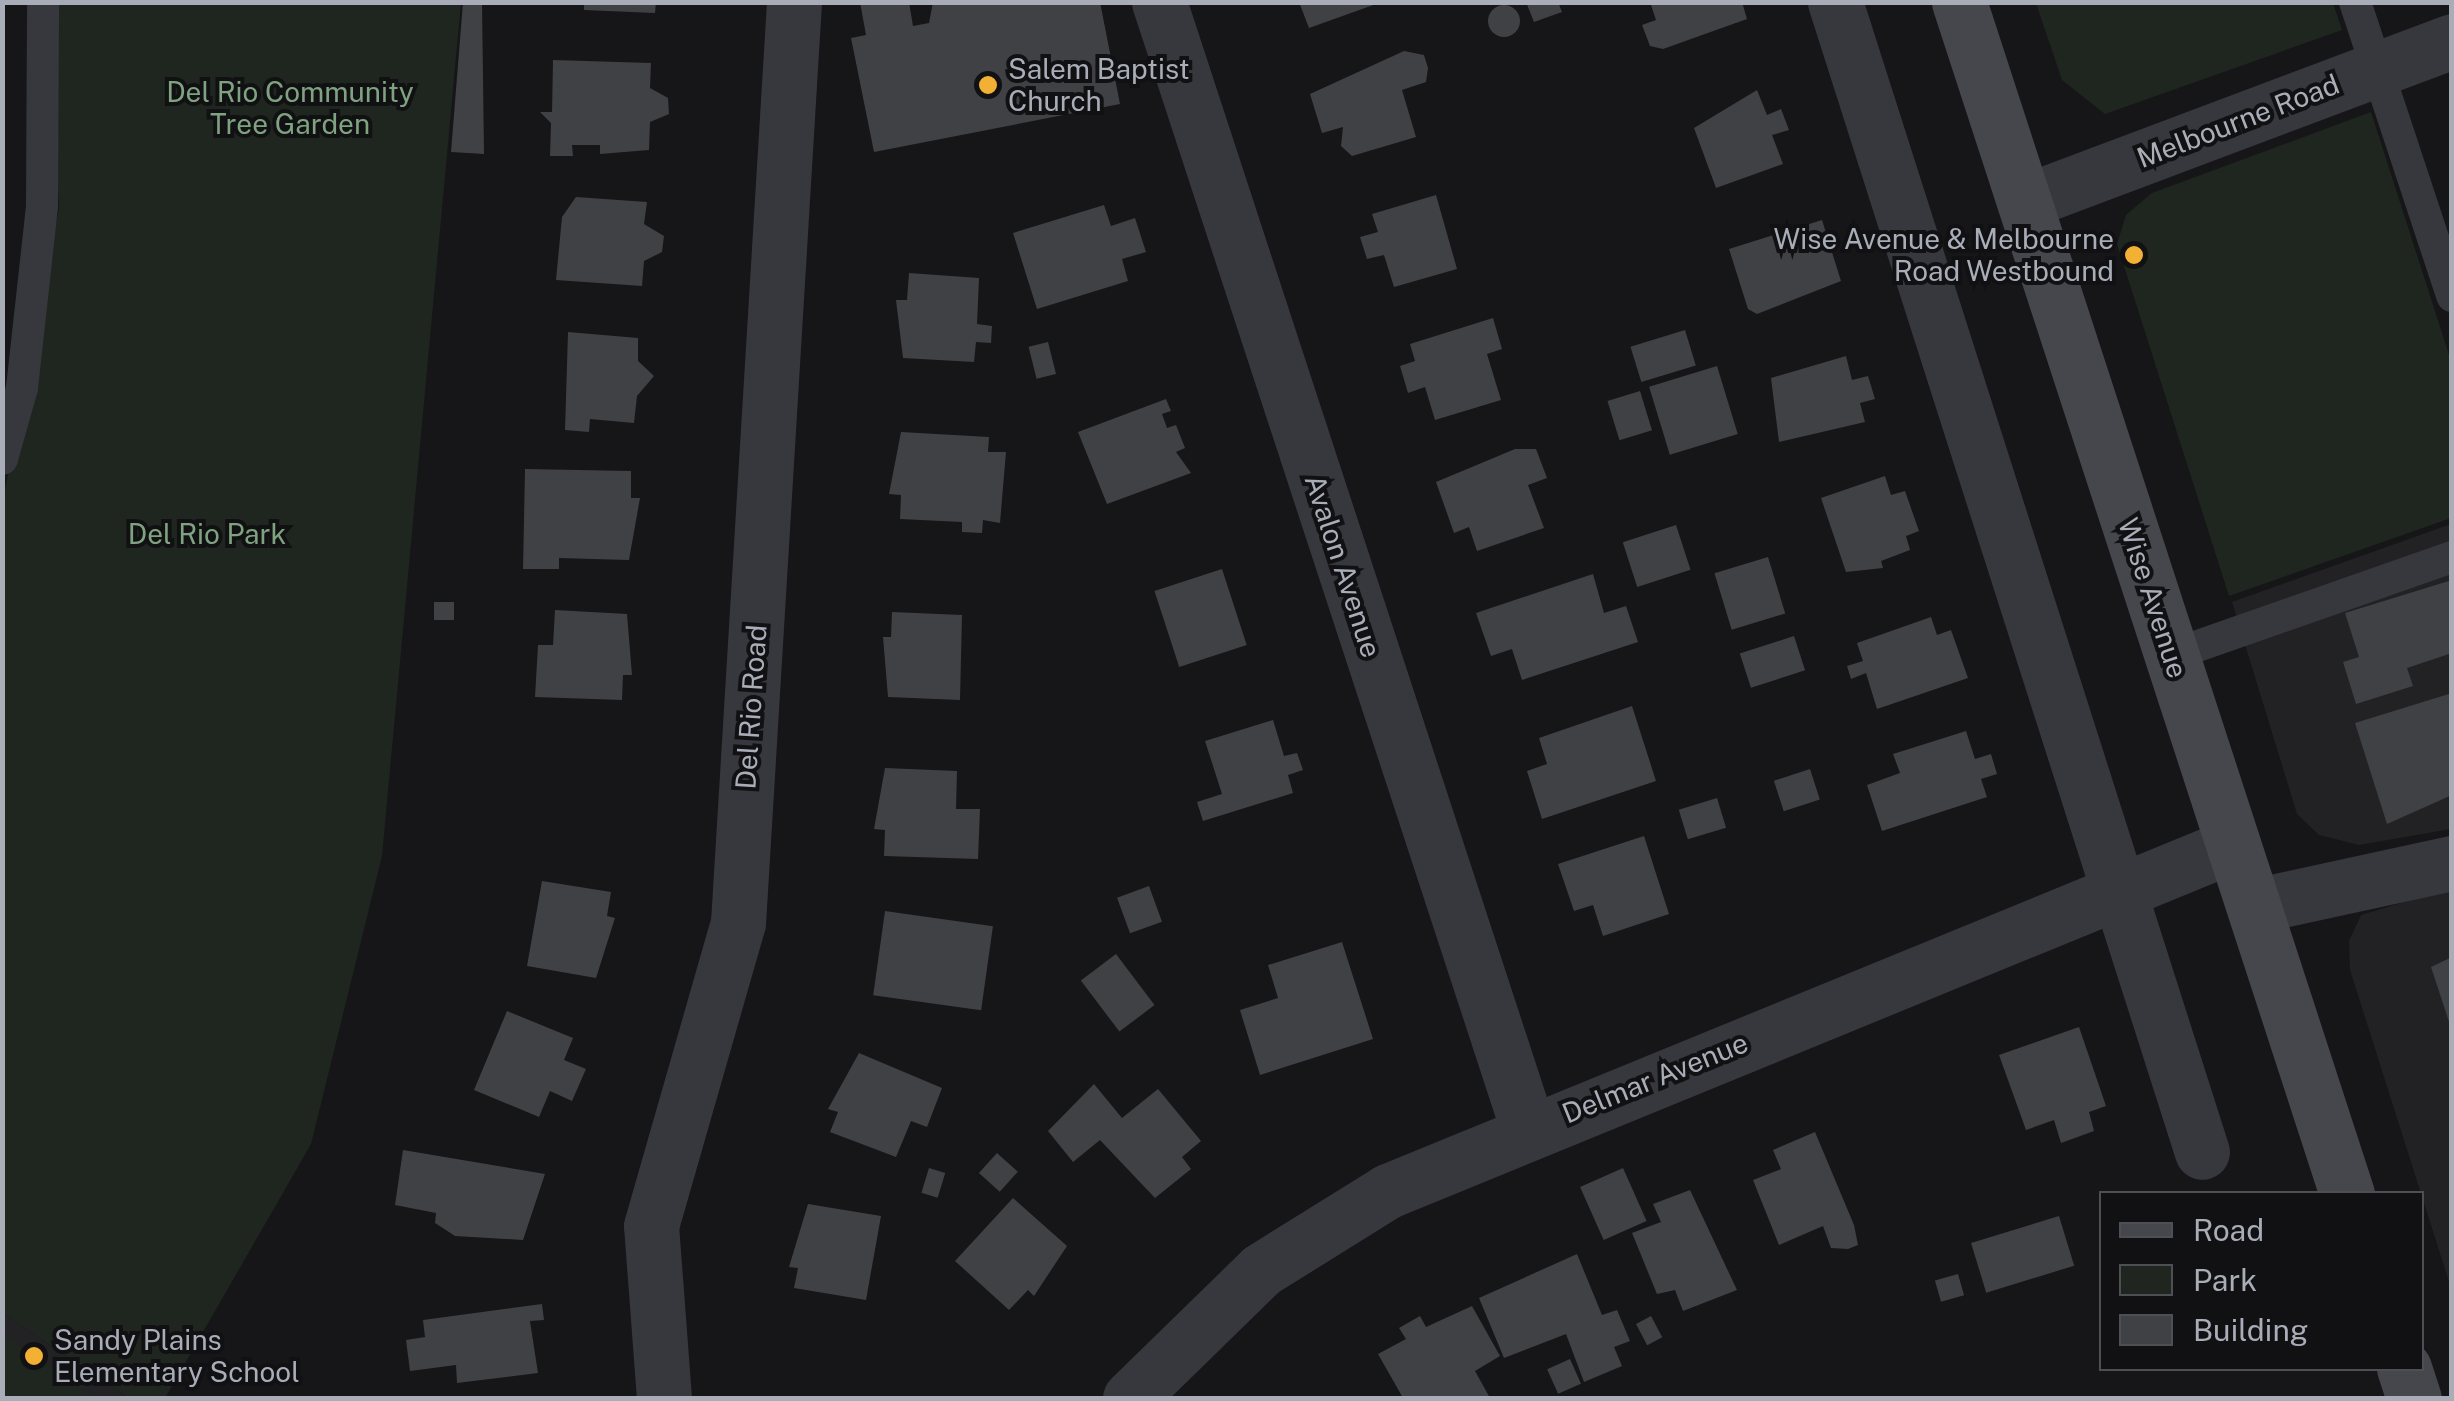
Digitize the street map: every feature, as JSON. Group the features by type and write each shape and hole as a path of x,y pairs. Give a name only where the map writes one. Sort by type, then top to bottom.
{"main road":[{"name":"Wise Avenue","path":"1959,2 2346,1191"},
{"path":"2405,1371 2414,1398"}],"street":[{"name":"Del Rio Road","path":"664,1398 651,1226 738,923 794,2"},
{"name":"Avalon Avenue","path":"1159,2 1528,1129"},
{"path":"1835,2 2202,1152"},
{"name":"Melbourne Road","path":"2024,202 2452,40"},
{"name":"Delmar Avenue","path":"1130,1398 1220,1303 1301,1239 1528,1129 2234,845"},
{"path":"2254,906 2452,862"}],"lane":[{"path":"2,459 22,388 42,206 43,2"},
{"path":"2355,2 2452,296"},
{"path":"2172,655 2452,556"}],"shaded area":[{"path":"2451,524 2451,829 2359,845 2319,835 2297,814 2232,602"},
{"path":"2451,888 2451,1288 2424,1203 2424,1191 2420,1191 2350,970 2349,941 2361,915"},
{"name":"Sandy Plains Elementary School","path":"3,1313 128,1398 3,1398"}],"green space":[{"name":"Del Rio Park","path":"49,3 461,3 382,856 311,1144 165,1398 128,1398 3,1313 2,506 59,209"},
{"path":"2036,3 2333,3 2342,30 2105,114 2062,80"},
{"path":"2371,112 2451,361 2451,518 2229,596 2117,244 2126,215 2152,193"},
{"path":"3,1335 94,1398 3,1398"}],"building":[{"path":"463,2 482,2 484,154 451,152"},
{"path":"584,2 656,2 655,13 584,10"},
{"name":"Salem Baptist Church","path":"860,2 909,2 913,26 929,23 933,2 1100,2 1120,104 874,152 851,38 866,35"},
{"path":"1299,2 1379,2 1379,3 1309,28"},
{"path":"1526,2 1558,2 1562,12 1534,22"},
{"path":"1650,2 1742,2 1747,19 1663,49 1650,46 1642,25 1656,20"},
{"path":"1504,5 1515,10 1520,21 1515,32 1504,37 1493,32 1488,21 1493,10"},
{"path":"1404,51 1424,55 1428,68 1426,82 1402,90 1416,137 1352,156 1341,146 1343,127 1322,133 1310,94"},
{"path":"553,60 651,63 650,88 668,98 669,114 650,122 649,150 600,154 600,145 572,145 573,156 550,156 551,123 540,112 552,112"},
{"path":"1757,90 1767,115 1781,109 1789,130 1772,135 1783,164 1716,188 1694,128"},
{"path":"1436,195 1457,269 1394,287 1384,255 1367,259 1360,237 1378,232 1372,214"},
{"path":"576,197 647,202 644,224 664,236 662,252 644,261 642,286 556,280 562,217"},
{"path":"1104,205 1111,226 1135,218 1146,252 1122,259 1128,281 1037,309 1013,233"},
{"path":"1822,220 1841,281 1757,314 1748,309 1729,249"},
{"path":"909,273 979,278 977,324 992,326 991,343 976,342 974,362 903,358 896,300 907,300"},
{"path":"1493,318 1502,349 1487,354 1501,400 1435,420 1425,387 1408,393 1400,366 1415,361 1410,344"},
{"path":"1685,330 1696,365 1641,382 1630,347"},
{"path":"568,332 638,338 638,361 654,376 637,396 634,423 590,419 589,432 565,430"},
{"path":"1048,342 1056,374 1037,379 1029,347"},
{"path":"1846,356 1852,380 1868,376 1875,399 1860,403 1865,422 1779,442 1771,378"},
{"path":"1717,366 1738,434 1670,455 1649,387"},
{"path":"1640,391 1652,430 1619,440 1607,401"},
{"path":"1166,399 1171,411 1162,414 1167,428 1176,425 1185,448 1176,452 1191,473 1107,504 1078,432"},
{"path":"901,432 989,437 988,452 1006,452 1000,523 983,520 982,533 962,532 962,522 900,519 901,495 889,494"},
{"path":"1515,449 1536,449 1547,478 1528,485 1544,528 1477,551 1469,527 1454,533 1436,482"},
{"path":"525,469 631,471 631,498 640,498 629,560 559,558 559,569 523,569"},
{"path":"1885,476 1891,495 1905,491 1919,531 1906,536 1910,550 1881,561 1883,568 1846,572 1821,498"},
{"path":"1676,525 1691,570 1637,587 1623,542"},
{"path":"1768,557 1785,613 1732,630 1714,573"},
{"path":"1222,569 1247,645 1179,667 1154,591"},
{"path":"1593,574 1604,613 1626,606 1638,642 1522,680 1512,649 1491,656 1476,613"},
{"path":"2452,580 2452,653 2407,668 2413,686 2356,704 2343,662 2359,657 2345,613"},
{"path":"434,602 454,602 454,620 434,620"},
{"path":"555,610 627,614 632,675 623,675 622,700 535,697 538,645 553,645"},
{"path":"892,612 962,615 960,700 888,697 883,637 891,637"},
{"path":"1931,617 1937,635 1951,630 1968,678 1877,709 1866,673 1851,679 1847,666 1863,661 1857,643"},
{"path":"1794,636 1805,670 1751,688 1740,654"},
{"path":"2452,693 2452,795 2387,824 2355,723"},
{"path":"1632,706 1656,781 1542,819 1527,771 1547,764 1539,738"},
{"path":"1273,720 1284,756 1297,753 1303,770 1288,775 1293,793 1203,821 1197,802 1222,794 1205,741"},
{"path":"1966,731 1975,759 1991,754 1997,774 1981,779 1987,797 1882,831 1867,785 1900,773 1893,754"},
{"path":"885,768 957,771 956,809 980,809 978,859 884,856 885,830 874,829"},
{"path":"1810,769 1820,799 1784,811 1774,781"},
{"path":"1717,798 1726,828 1688,839 1679,810"},
{"path":"1644,836 1669,914 1603,936 1593,905 1574,911 1558,864"},
{"path":"542,881 611,892 607,916 615,918 596,978 527,966"},
{"path":"1149,886 1162,922 1130,933 1117,898"},
{"path":"885,911 993,926 981,1010 873,995"},
{"path":"1342,942 1373,1039 1260,1075 1240,1010 1278,998 1268,965"},
{"path":"1116,954 1155,1005 1119,1032 1081,980"},
{"path":"2452,957 2452,1028 2451,1028 2431,967"},
{"path":"507,1011 573,1038 564,1060 586,1069 572,1101 550,1091 539,1117 474,1090"},
{"path":"2079,1027 2106,1106 2089,1112 2094,1131 2061,1143 2054,1120 2026,1130 1999,1055"},
{"path":"859,1053 942,1088 927,1127 911,1121 896,1157 830,1132 838,1112 828,1109"},
{"path":"1094,1084 1122,1118 1158,1089 1201,1141 1182,1157 1191,1169 1155,1198 1100,1140 1073,1162 1048,1131"},
{"path":"1815,1132 1854,1225 1858,1245 1848,1249 1831,1248 1823,1226 1779,1245 1753,1180 1781,1169 1773,1150"},
{"path":"403,1150 545,1174 523,1240 455,1236 435,1223 436,1213 395,1205"},
{"path":"997,1153 1018,1172 1000,1192 979,1173"},
{"path":"929,1168 945,1173 938,1198 921,1193"},
{"path":"1623,1168 1647,1221 1604,1240 1580,1187"},
{"path":"1690,1190 1737,1290 1683,1311 1675,1290 1657,1294 1632,1233 1661,1222 1653,1204"},
{"path":"1013,1198 1067,1246 1034,1296 1028,1290 1009,1310 955,1261"},
{"path":"808,1204 881,1216 866,1300 794,1288 798,1268 789,1267"},
{"path":"2059,1216 2074,1266 1986,1293 1971,1243"},
{"path":"1577,1254 1602,1315 1617,1310 1630,1341 1614,1347 1622,1366 1584,1382 1566,1334 1504,1358 1479,1298"},
{"path":"1958,1274 1964,1295 1941,1302 1935,1281"},
{"path":"542,1304 544,1320 530,1321 538,1373 457,1383 456,1365 410,1371 406,1340 425,1337 423,1320"},
{"path":"1472,1306 1500,1356 1475,1371 1490,1398 1403,1398 1378,1354 1406,1339 1399,1328 1420,1316 1426,1327"},
{"path":"1651,1316 1662,1337 1647,1345 1636,1324"},
{"path":"1570,1359 1581,1384 1558,1394 1547,1369"}],"place":[{"name":"Salem Baptist Church","path":"988,85"},
{"name":"Wise Avenue & Melbourne Road Westbound","path":"2134,255"},
{"name":"Sandy Plains Elementary School","path":"34,1356"}],"park label":[{"name":"Del Rio Community Tree Garden","path":"290,108"}]}
